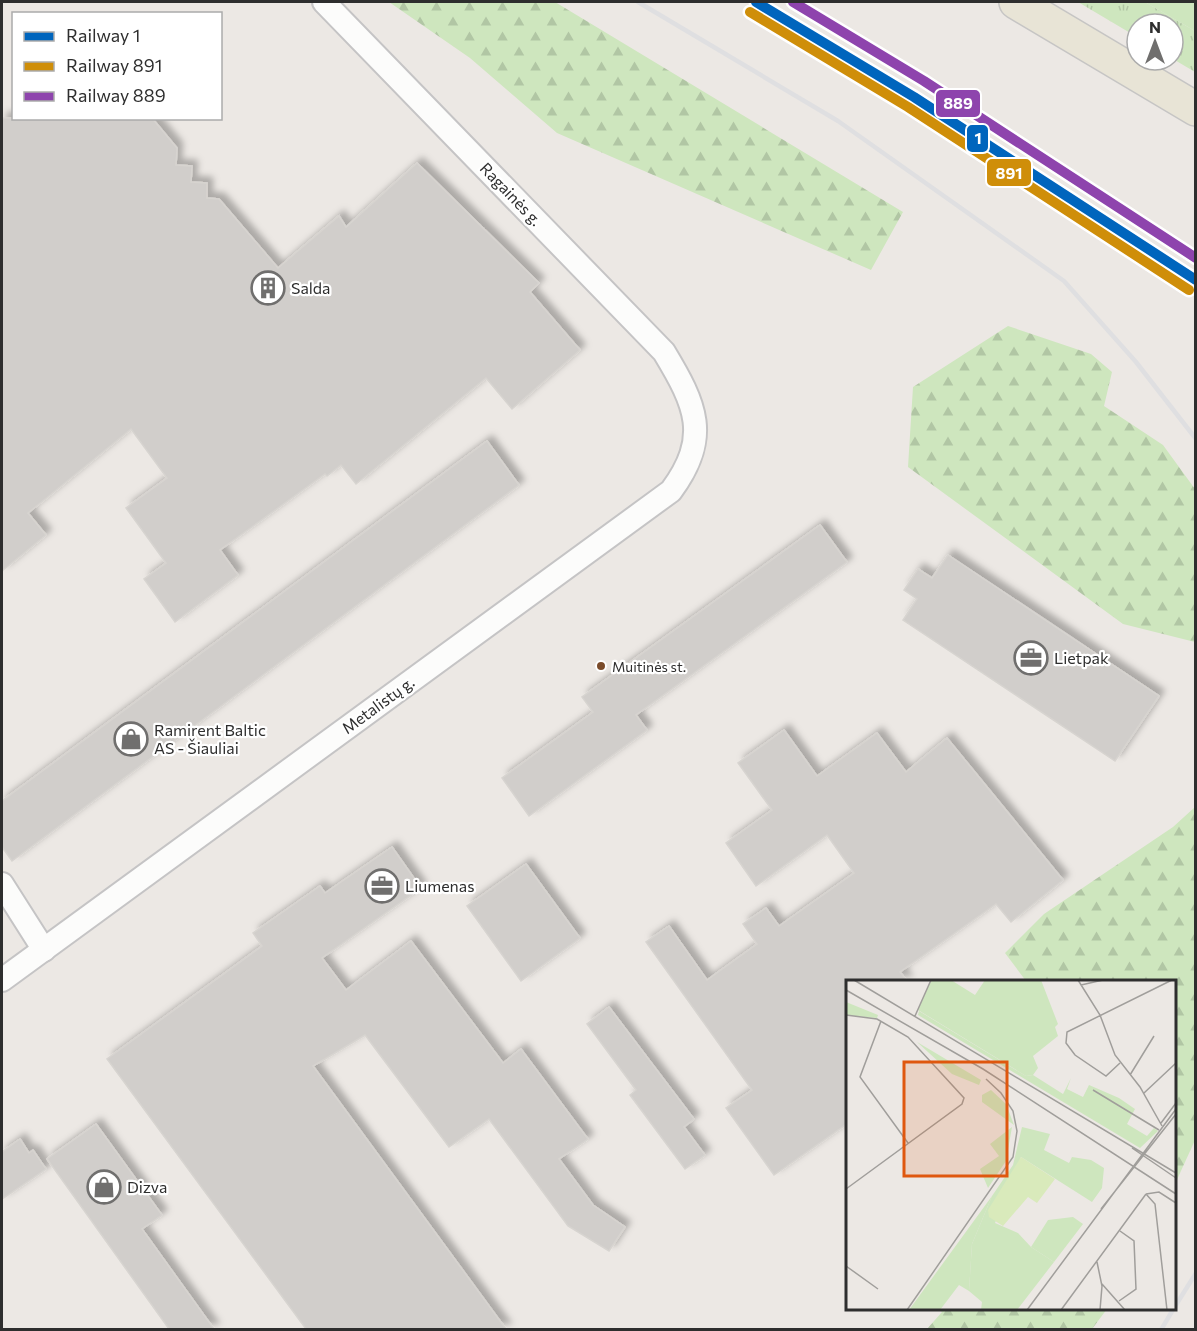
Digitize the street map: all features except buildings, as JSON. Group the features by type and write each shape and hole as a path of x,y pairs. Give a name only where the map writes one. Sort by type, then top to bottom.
{"main road":[{"path":"1016,2 1196,109"}],"street":[{"name":"Ragainės g.","path":"324,2 664,352 690,394"},
{"name":"Metalistų g.","path":"2,980 670,491 683,474 692,455 695,423 690,394"},
{"path":"2,884 44,950"}],"green space":[{"path":"389,2 555,2 903,212 871,270 557,133 470,58"},
{"path":"1078,2 1145,2 1162,12 1125,12 1125,30"},
{"path":"1145,2 1195,2 1195,31 1185,25 1185,12 1162,12"},
{"path":"1185,25 1195,31 1195,72 1185,66"},
{"path":"1008,326 1091,354 1112,372 1104,406 1163,445 1195,489 1195,642 1123,624 908,467 913,387"},
{"path":"1195,807 1196,1138 1176,1182 1176,980 1025,980 1005,953 1044,914 1173,827"},
{"path":"940,1310 1106,1310 1092,1329 927,1329 942,1312"}],"railway":[{"path":"638,2 838,121 1064,281 1136,362 1196,439"},
{"path":"1176,1305 1196,1273"},
{"path":"1161,1330 1173,1310"}],"rail line":[{"name":"1","path":"756,2 914,97 1196,280"},
{"name":"889","path":"793,2 924,81 1196,258"},
{"name":"891","path":"750,12 908,107 1189,290"}],"place":[{"name":"Salda","path":"268,288"},
{"name":"Lietpak","path":"1031,658"},
{"name":"Muitinės st.","path":"601,666"},
{"name":"Ramirent Baltic AS - Šiauliai","path":"131,739"},
{"name":"Liumenas","path":"382,886"},
{"name":"Dizva","path":"104,1187"}]}
